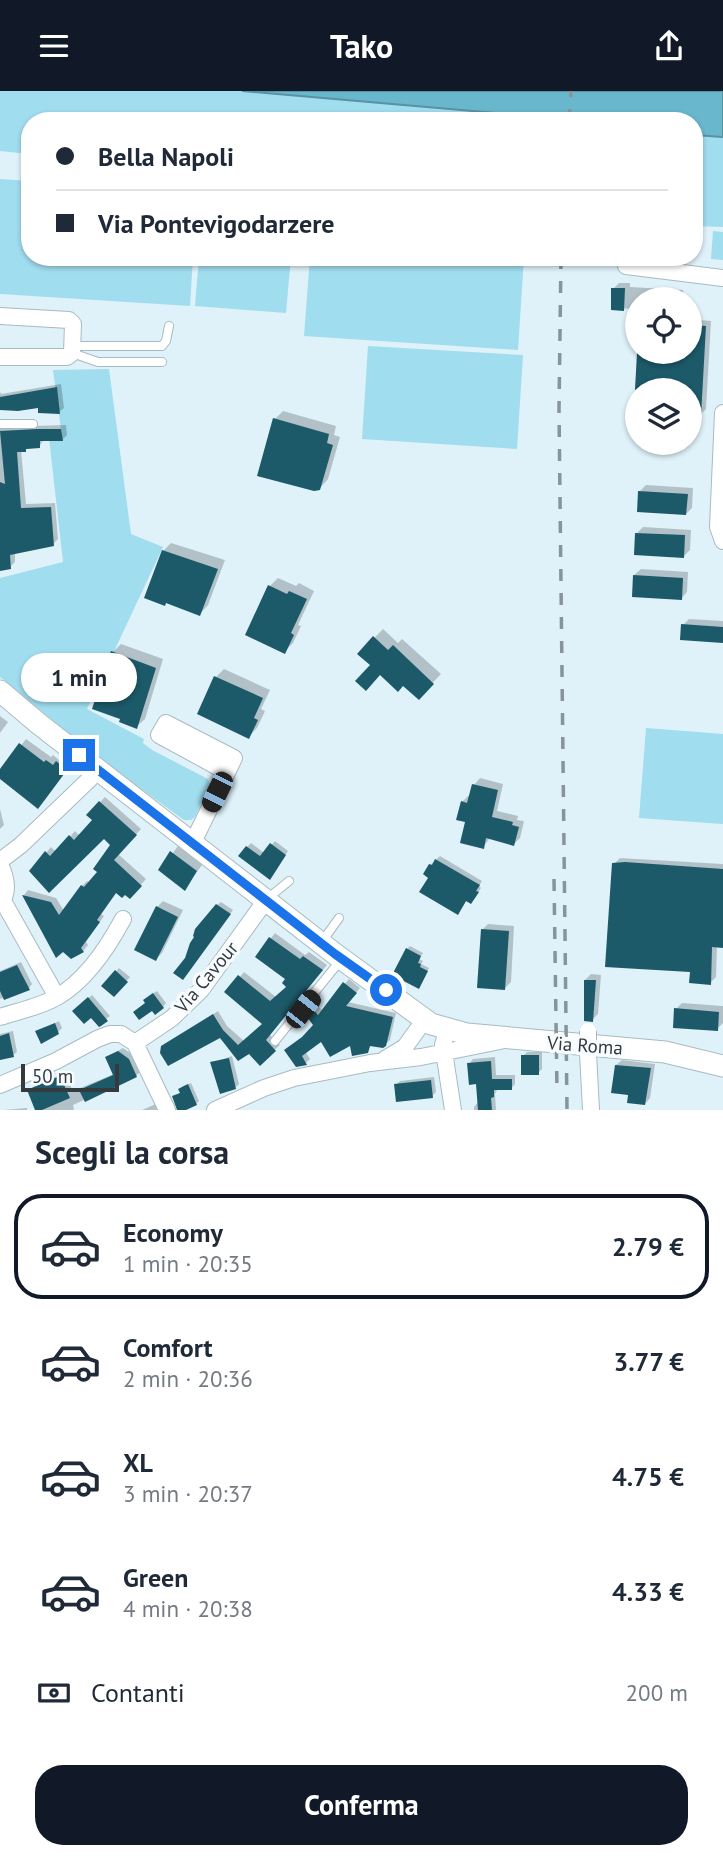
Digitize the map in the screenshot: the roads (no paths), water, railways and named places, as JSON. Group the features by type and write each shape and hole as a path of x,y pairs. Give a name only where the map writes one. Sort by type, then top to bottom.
{"main road":[{"name":"Via Roma","path":"0,691 321,943 425,1019 447,1030 467,1034 665,1052 723,1066"}],"street":[{"path":"626,266 723,278"},
{"path":"0,316 69,320 73,324 73,349 67,357 0,357"},
{"path":"723,413 718,527 723,541"},
{"path":"57,997 2,902 6,888 0,863 99,770"},
{"path":"198,847 197,834 227,772"},
{"name":"Via Cavour","path":"135,1043 172,1018 201,990 266,900"},
{"path":"0,1017 57,997 75,984 112,940 123,919"},
{"path":"378,1062 405,1047 425,1019"},
{"path":"447,1030 444,1052 453,1110"},
{"path":"588,1031 592,1110"},
{"path":"0,1085 110,1034 121,1034 135,1043 167,1110"},
{"path":"215,1110 294,1078 378,1062 400,1061 509,1039"}],"lane":[{"path":"73,349 162,346 166,341 169,326"},
{"path":"73,349 99,362 162,362"},
{"path":"0,424 33,424"},
{"path":"266,900 289,881"},
{"path":"321,943 338,918"},
{"path":"275,1041 342,958"}],"railway":[{"path":"570,112 571,91"},
{"path":"561,266 559,409 567,1110"},
{"path":"554,879 557,1092"}]}
